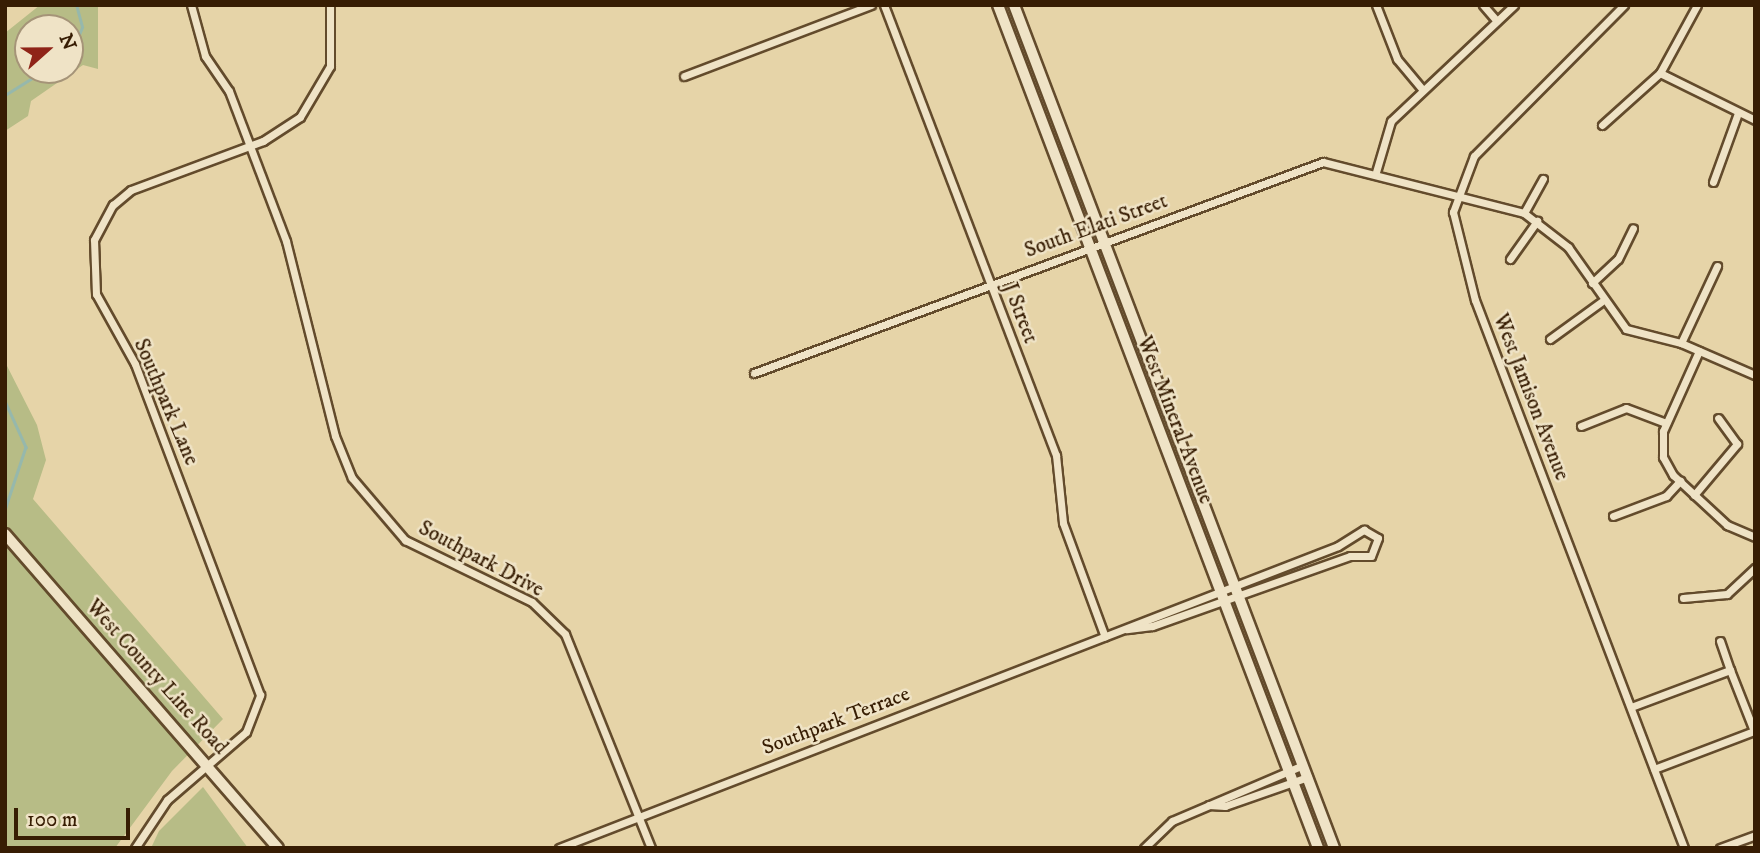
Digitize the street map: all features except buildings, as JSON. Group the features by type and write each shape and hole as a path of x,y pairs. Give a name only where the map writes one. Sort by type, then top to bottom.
{"main road":[{"name":"West Mineral Avenue","path":"998,5 1318,848"},
{"name":"West Mineral Avenue","path":"1014,5 1334,848"},
{"name":"West County Line Road","path":"5,534 210,763 278,848"}],"street":[{"name":"Southpark Drive","path":"191,5 205,56 229,91 298,277 329,416 352,478 405,540 532,602 565,634 651,848"},
{"name":"Southpark Lane","path":"135,848 167,800 256,718 257,684 135,364 96,294 91,253 104,217 131,190 284,130 314,102 332,57 330,5"},
{"path":"684,76 871,5"},
{"name":"J Street","path":"884,5 1056,455 1063,523 1105,637"},
{"path":"1376,5 1397,59 1423,90"},
{"path":"1483,5 1497,21"},
{"path":"1376,172 1386,129 1423,90 1514,5"},
{"name":"West Jamison Avenue","path":"1624,5 1474,156 1456,192 1455,234 1475,300 1684,848"},
{"path":"1602,125 1660,73 1697,5"},
{"path":"1660,73 1755,120"},
{"path":"1713,182 1738,113"},
{"name":"South Elati Street","path":"754,373 1315,163 1376,172 1524,213 1568,247 1601,302 1626,329 1681,343 1755,375"},
{"path":"1524,213 1543,179"},
{"path":"1510,259 1537,221"},
{"path":"1591,282 1618,259 1633,228"},
{"path":"1681,343 1717,265"},
{"path":"1550,339 1601,302"},
{"path":"1699,351 1666,423 1663,457 1680,481 1732,530 1755,537"},
{"path":"1581,426 1626,408 1666,423"},
{"path":"1694,495 1737,444 1718,418"},
{"path":"1614,516 1666,496 1680,481"},
{"name":"Southpark Terrace","path":"559,848 638,815 1126,629 1364,530 1378,538 1371,555 1350,556 1239,596 1126,629"},
{"path":"1683,598 1727,593 1755,568"},
{"path":"1654,769 1754,733 1720,641"},
{"path":"1631,708 1730,670"},
{"path":"1143,848 1172,821 1303,765"},
{"path":"1208,805 1225,806 1308,777"},
{"path":"1720,848 1755,835"}],"green space":[{"path":"40,5 98,5 98,69 84,65 84,14 29,14"},
{"path":"14,26 14,84 56,84 31,101 28,116 5,131 5,33"},
{"path":"5,362 37,425 46,460 33,499 223,719 172,771 115,848 5,848"},
{"path":"203,787 248,848 151,848 159,831"}],"waterway":[{"path":"76,5 78,14"},
{"path":"5,95 23,84"},
{"path":"5,401 26,447 5,510"}]}
